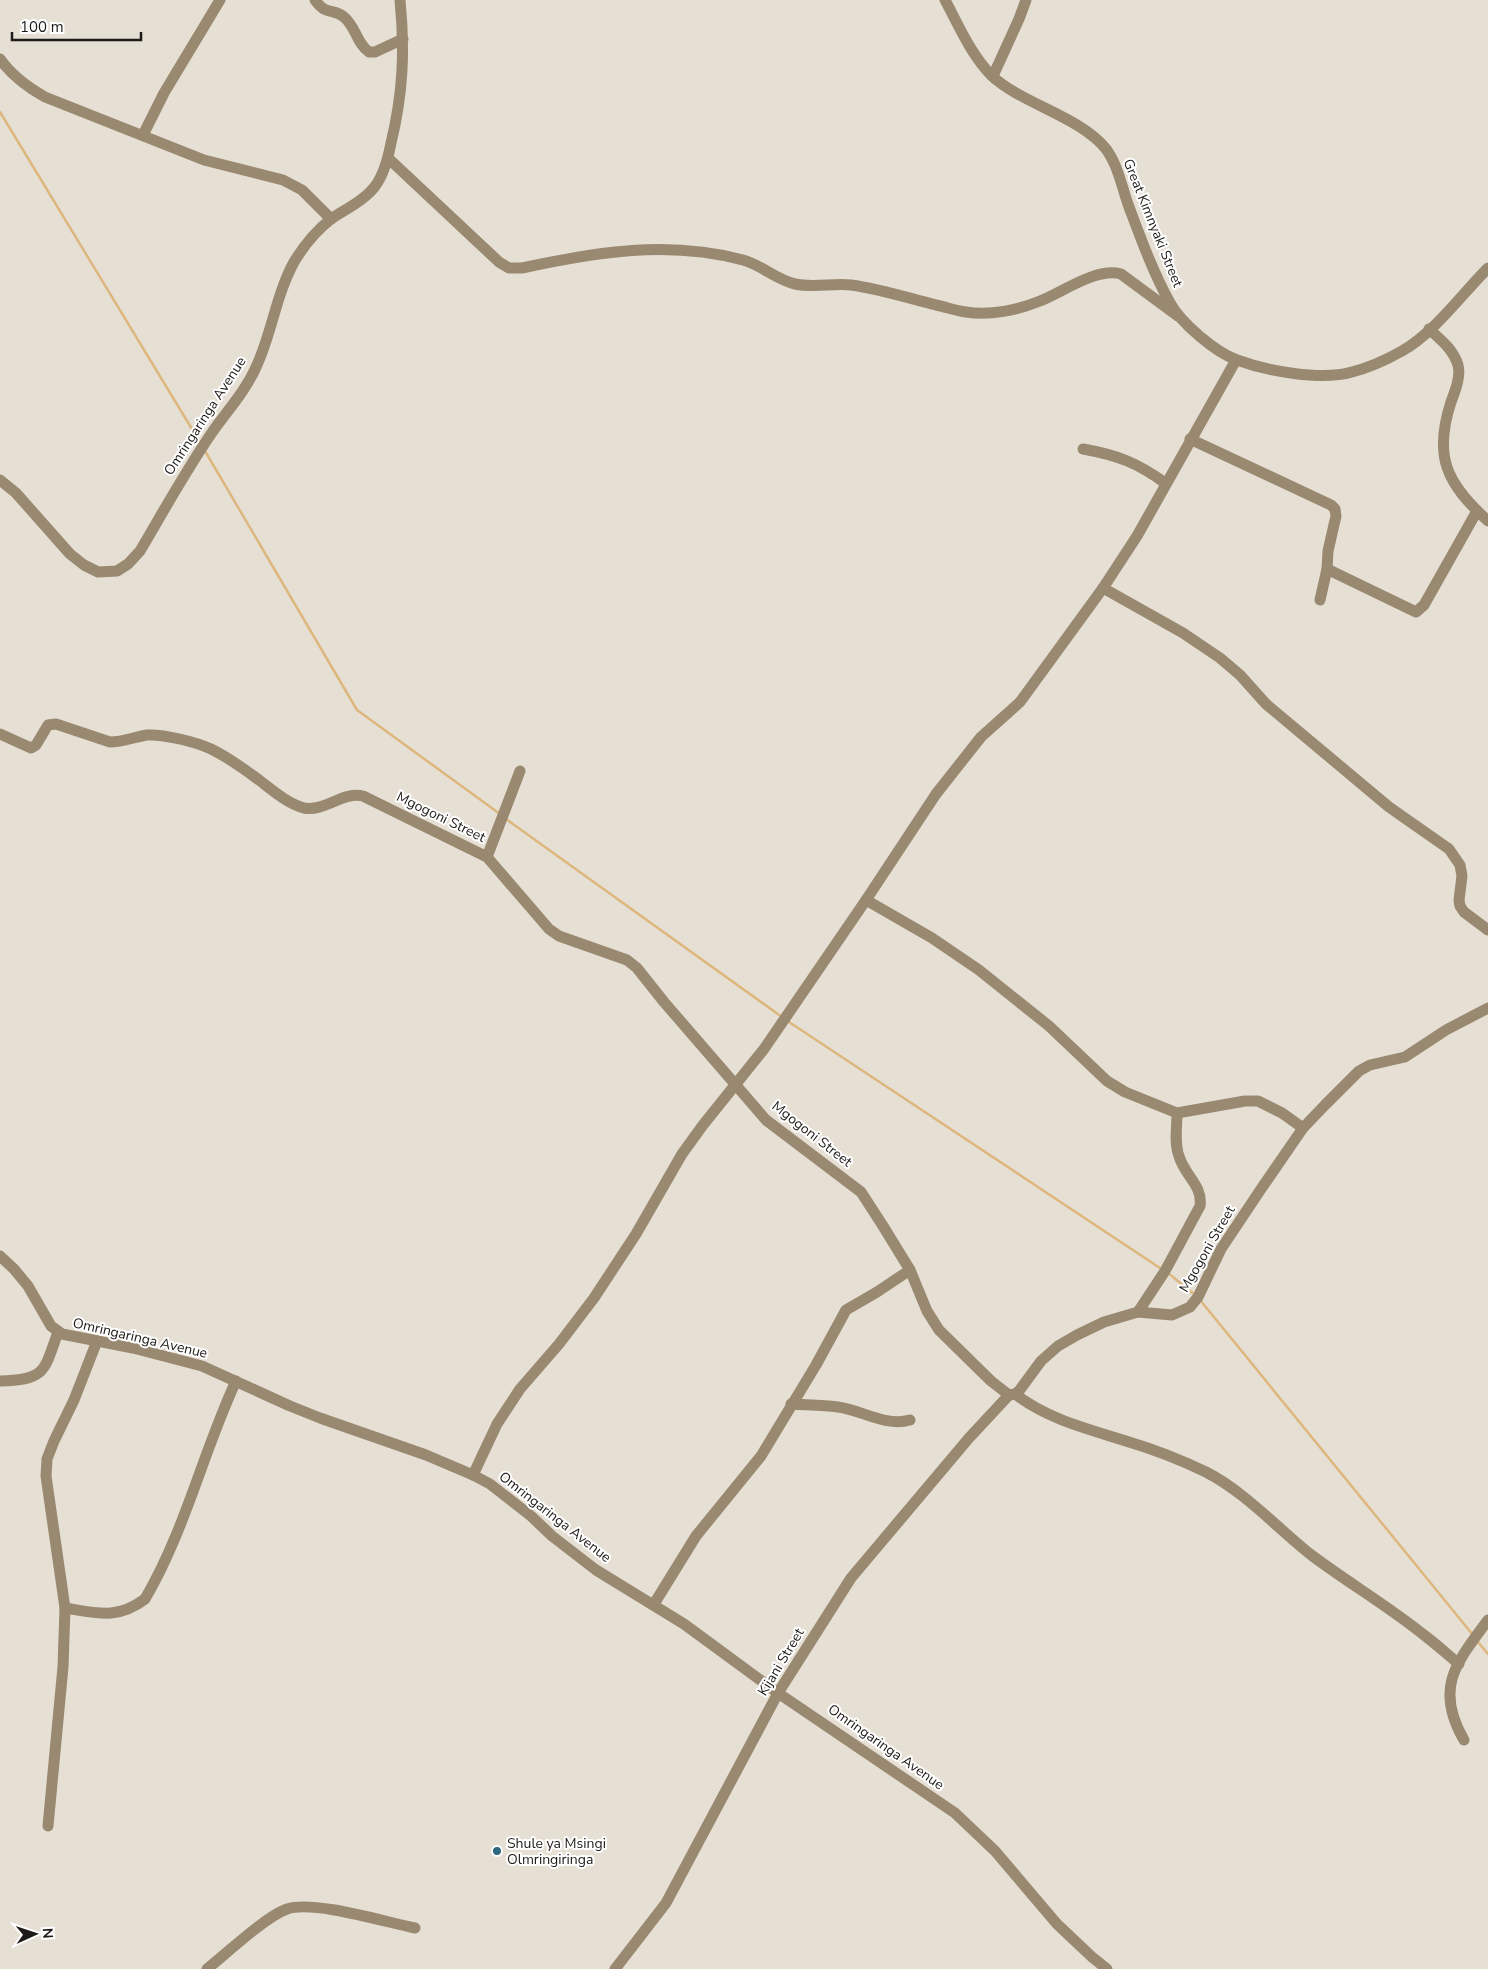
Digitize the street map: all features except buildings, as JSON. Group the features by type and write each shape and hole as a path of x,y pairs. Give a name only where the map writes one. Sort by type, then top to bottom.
{"street":[{"path":"143,135 164,93 220,0"},
{"path":"315,0 326,11 346,18 361,44 369,52 375,52 404,39"},
{"name":"Omringaringa Avenue","path":"0,480 16,494 70,554 84,565 98,572 118,571 128,564 140,551 212,432 246,386 257,366 285,279 296,259 331,219 346,211 373,190 380,180 388,158 400,102 404,71 404,39 400,0"},
{"name":"Great Kimnyaki Street","path":"946,0 975,54 993,76 1014,91 1083,130 1101,143 1108,152 1149,258 1178,316 1210,343 1236,360 1280,372 1320,375 1350,373 1403,350 1429,330 1488,268"},
{"path":"993,76 1026,0"},
{"path":"0,59 9,72 29,88 45,97 204,160 283,180 302,190 331,219"},
{"path":"388,158 499,262 509,268 522,268 607,252 640,249 680,251 742,260 758,265 786,282 796,284 850,285 966,312 995,312 1040,302 1086,280 1112,271 1121,274 1178,316"},
{"path":"1429,330 1448,346 1454,355 1458,368 1457,384 1443,437 1444,457 1448,472 1457,489 1488,521"},
{"path":"473,1475 497,1424 520,1389 559,1344 594,1298 636,1234 682,1154 764,1049 936,794 982,737 1020,702 1103,588 1136,536 1236,360"},
{"path":"1190,439 1331,505 1335,509 1336,516 1328,551 1328,569 1320,600"},
{"path":"1083,449 1116,455 1137,464 1165,483"},
{"path":"1328,569 1416,612 1424,605 1477,511"},
{"path":"1103,588 1183,633 1220,658 1240,675 1266,704 1389,807 1449,849 1460,865 1462,876 1460,906 1464,912 1488,930"},
{"name":"Mgogoni Street","path":"0,734 31,748 36,745 48,725 56,724 110,742 148,735 194,743 210,748 240,766 291,803 305,808 318,808 351,796 363,796 487,857 549,929 565,938 626,960 637,968 766,1120 861,1192 910,1270 927,1310 939,1330 991,1381 1012,1395 1024,1385 1040,1361 1058,1346 1104,1322 1138,1312 1172,1315 1190,1307 1198,1297 1221,1250 1303,1128 1360,1071 1370,1065 1405,1057 1446,1030 1488,1008"},
{"path":"487,857 520,771"},
{"path":"866,900 932,938 979,970 1049,1026 1107,1081 1139,1099 1177,1113 1245,1100 1258,1101 1282,1113 1303,1128"},
{"path":"1138,1312 1165,1271 1200,1206 1199,1189 1178,1156 1177,1113"},
{"name":"Omringaringa Avenue","path":"0,1256 28,1286 51,1326 58,1332 133,1348 202,1366 320,1418 426,1455 473,1475 502,1492 552,1536 596,1570 654,1604 709,1640 778,1693 955,1813 995,1851 1057,1924 1107,1969"},
{"path":"654,1604 696,1536 761,1456 846,1310 910,1270"},
{"path":"0,1380 19,1380 35,1377 44,1370 58,1332"},
{"path":"48,1826 63,1666 65,1608 46,1476 47,1459 74,1400 97,1341"},
{"path":"65,1608 110,1614 128,1610 145,1600 186,1512 208,1448 236,1381"},
{"path":"1012,1395 1038,1410 1088,1431 1181,1460 1234,1489 1309,1553 1424,1634 1459,1664"},
{"name":"Kijani Street","path":"615,1969 657,1916 674,1888 778,1693 851,1578 970,1438 1012,1395"},
{"path":"790,1404 837,1407 858,1411 893,1422 910,1420"},
{"path":"1464,1740 1453,1721 1448,1693 1452,1677 1459,1664 1488,1620"},
{"path":"207,1969 273,1916 297,1907 317,1907 415,1928"}],"waterway":[{"path":"0,112 201,444"},
{"path":"205,451 357,710 500,814"},
{"path":"506,819 782,1017"},
{"path":"786,1020 1163,1270"},
{"path":"1168,1273 1195,1295"},
{"path":"1200,1300 1473,1635"},
{"path":"1478,1642 1488,1654"}],"place":[{"name":"Shule ya Msingi Olmringiringa","path":"497,1851"}]}
